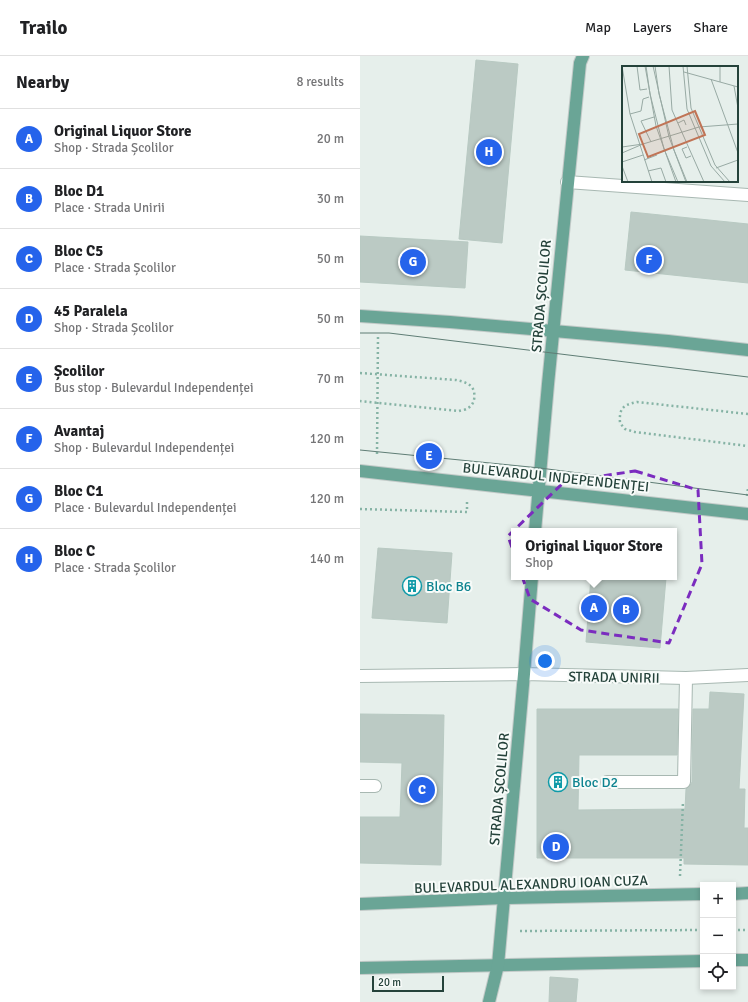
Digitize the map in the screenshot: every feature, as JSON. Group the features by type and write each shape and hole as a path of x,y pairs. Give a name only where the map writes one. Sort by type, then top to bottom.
{"main road":[{"name":"STRADA ȘCOLILOR","path":"535,528 580,58"},
{"path":"360,316 668,341 748,350"},
{"name":"BULEVARDUL INDEPENDENȚEI","path":"360,471 748,514"},
{"name":"STRADA ȘCOLILOR","path":"489,1002 498,965 532,580"},
{"path":"736,894 748,893"},
{"name":"BULEVARDUL ALEXANDRU IOAN CUZA","path":"360,904 504,898 700,894"},
{"path":"736,960 748,960"},
{"path":"360,968 700,961"}],"street":[{"path":"567,182 748,195"},
{"name":"STRADA UNIRII","path":"360,676 524,674 686,678 748,675"},
{"path":"607,782 684,782 686,678"},
{"path":"360,786 375,786"}],"path":[{"path":"374,473 377,451 378,402 377,317"},
{"path":"360,373 456,380 466,382 472,387 475,394 474,403 470,408 459,411 360,401"},
{"path":"748,414 637,402 627,404 622,408 619,416 620,423 625,429 635,432 748,446"},
{"path":"360,509 466,512 467,483"},
{"path":"680,894 684,782"},
{"path":"501,932 700,930"},
{"path":"736,930 748,930"}],"highlighted area":[{"path":"635,471 698,490 702,564 669,643 581,630 530,599 508,536 564,482"}],"building":[{"path":"476,60 518,64 502,243 459,239"},
{"path":"631,212 748,224 748,283 625,270"},
{"path":"360,236 468,242 465,288 360,282"},
{"name":"Bloc B6","path":"378,548 452,553 447,623 372,618"},
{"path":"591,580 666,580 660,648 586,642"},
{"path":"710,692 744,694 739,789 745,789 744,828 748,828 748,865 684,864 684,858 537,858 537,709 678,709 677,755 579,755 578,810 685,809 686,789 692,782 693,709 709,709"},
{"path":"360,714 444,715 441,865 360,863 360,817 400,817 402,763 360,762"},
{"path":"550,977 578,979 576,1002 549,1002"}],"tram line":[{"path":"360,333 389,333 748,377"},
{"path":"360,450 540,468 748,495"}],"place":[{"name":"Bloc C","path":"489,152"},
{"name":"Avantaj","path":"649,260"},
{"name":"Bloc C1","path":"413,262"},
{"name":"Școlilor","path":"429,456"},
{"name":"Bloc B6","path":"412,586"},
{"name":"Original Liquor Store","path":"594,608"},
{"name":"Bloc D1","path":"626,610"},
{"name":"Bloc D2","path":"558,782"},
{"name":"Bloc C5","path":"422,790"},
{"name":"45 Paralela","path":"556,847"}]}
